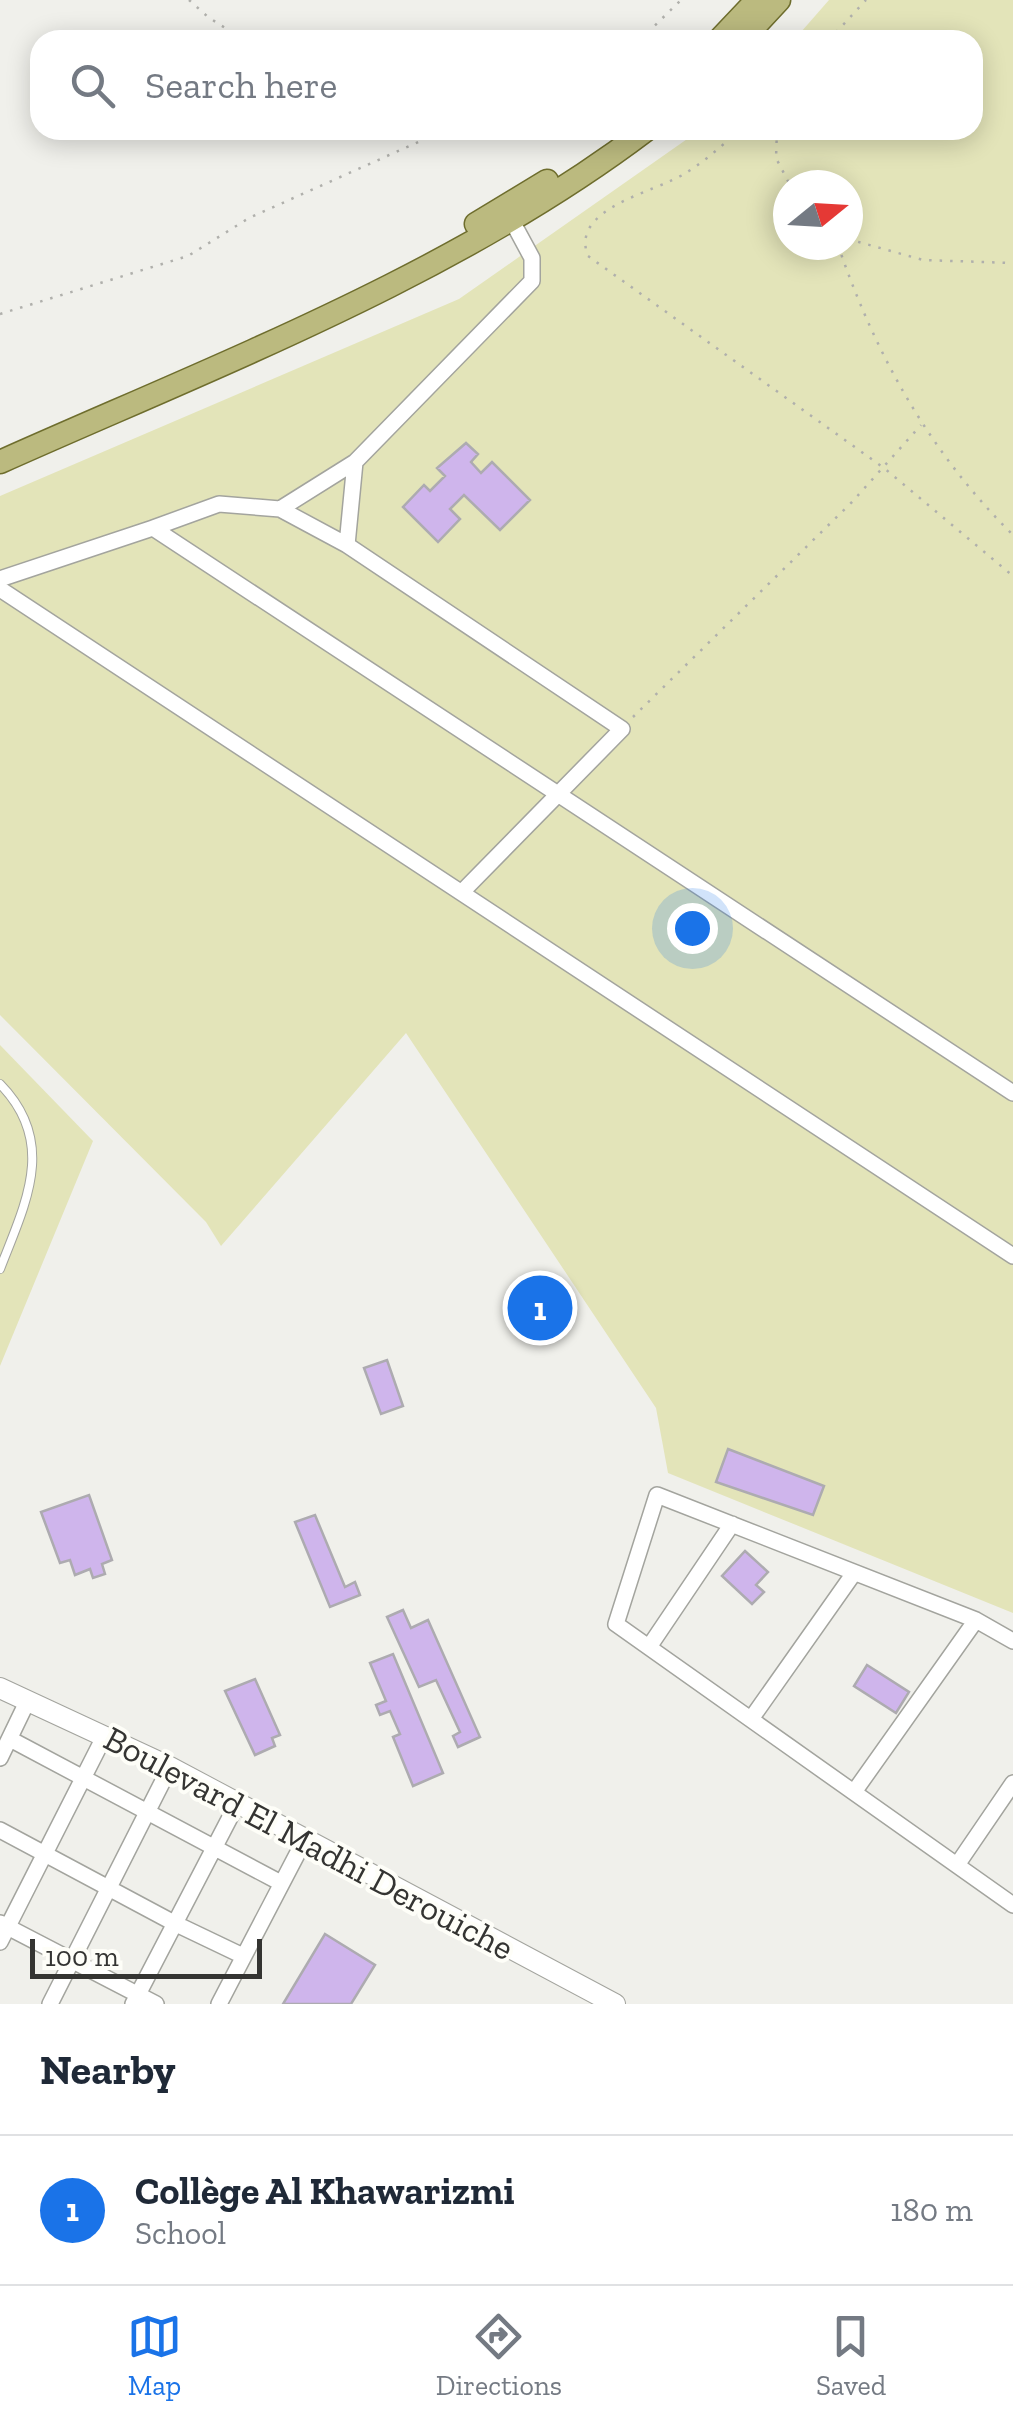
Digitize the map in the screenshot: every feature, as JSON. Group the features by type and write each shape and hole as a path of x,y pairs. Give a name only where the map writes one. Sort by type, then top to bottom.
{"main road":[{"path":"728,30 757,0"},
{"path":"751,30 779,0"},
{"path":"0,445 406,260 533,190 605,140"},
{"path":"0,462 352,303 512,221 631,140"}],"street":[{"path":"280,509 355,462 532,281 532,258 512,221"},
{"path":"347,545 355,462"},
{"path":"0,580 219,504 280,509 347,545 622,728 462,892"},
{"path":"153,528 1013,1093"},
{"path":"0,589 1013,1256"},
{"path":"1013,1640 976,1620 658,1495 616,1624 1013,1904"},
{"path":"650,1647 732,1524"},
{"path":"751,1719 854,1572"},
{"path":"854,1792 976,1620"},
{"name":"Boulevard El Madhi Derouiche","path":"0,1688 170,1767 616,2004"},
{"path":"0,1758 28,1700"},
{"path":"106,1735 3,1931 72,1962 135,1999 156,2004"},
{"path":"10,1739 281,1883"},
{"path":"50,2004 170,1767"},
{"path":"956,1864 1013,1784"},
{"path":"135,1999 238,1802"},
{"path":"0,1830 242,1956"},
{"path":"219,2004 305,1839"}],"lane":[{"path":"0,1084 15,1101 27,1127 33,1169 28,1198 0,1269"}],"path":[{"path":"189,0 228,30"},
{"path":"650,30 681,0"},
{"path":"838,30 866,0"},
{"path":"0,314 188,256 249,218 422,140"},
{"path":"726,140 684,175 601,214 586,237 588,256 884,468 1013,576"},
{"path":"777,140 776,158 782,170"},
{"path":"863,242 924,260 1013,263"},
{"path":"843,260 851,288 920,426 1013,535"},
{"path":"622,728 884,468 920,426"}],"green space":[{"path":"829,0 1013,0 1013,1613 668,1473 656,1408 406,1033 221,1246 206,1222 0,1015 0,496 459,299 686,140 983,140 983,30 803,30"},
{"path":"0,1045 93,1141 0,1366"}],"building":[{"path":"466,443 478,454 471,462 481,473 492,462 530,500 500,530 464,495 450,509 460,519 438,542 403,507 424,485 430,491 445,476 437,468"},
{"path":"387,1360 403,1406 381,1414 364,1368"},
{"path":"728,1449 824,1486 813,1515 716,1482"},
{"path":"89,1495 112,1560 102,1564 105,1574 93,1578 90,1569 75,1575 70,1560 60,1563 41,1512"},
{"path":"315,1515 345,1587 355,1582 360,1595 330,1607 295,1522"},
{"path":"745,1551 768,1572 756,1585 764,1592 752,1604 722,1576"},
{"path":"403,1610 411,1628 428,1620 480,1737 458,1747 453,1736 460,1732 436,1680 419,1687 387,1617"},
{"path":"393,1654 443,1773 413,1786 393,1737 400,1734 390,1711 380,1715 376,1705 386,1701 370,1663"},
{"path":"867,1665 909,1692 896,1713 854,1686"},
{"path":"255,1679 280,1735 272,1738 275,1746 255,1755 225,1691"},
{"path":"325,1934 375,1965 351,2004 283,2004"}],"place":[{"name":"Collège Al Khawarizmi","path":"540,1308"}]}
